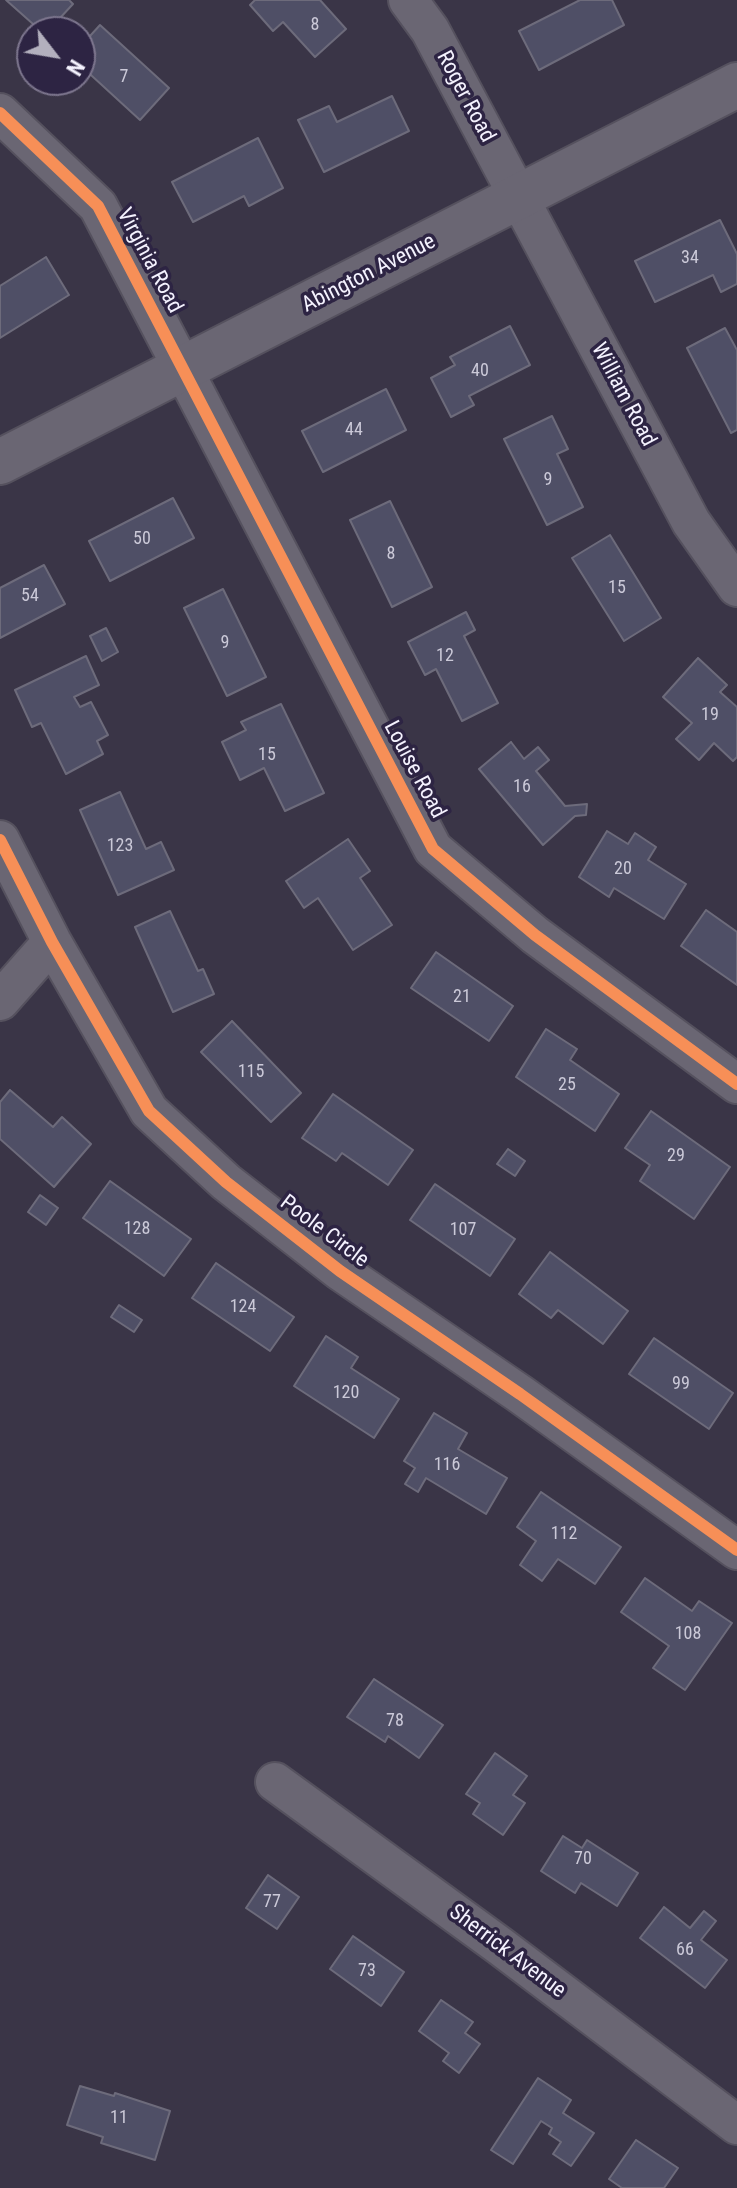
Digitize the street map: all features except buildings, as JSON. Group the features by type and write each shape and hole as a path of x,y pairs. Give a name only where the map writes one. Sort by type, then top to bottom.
{"main road":[{"name":"Abington Avenue","path":"0,462 737,85"}],"street":[{"name":"Roger Road","path":"408,0 430,30 518,197"},
{"name":"Virginia Road","path":"0,113 98,206 183,368"},
{"name":"William Road","path":"518,197 691,522 737,587"},
{"name":"Louise Road","path":"183,368 433,849 535,935 737,1084"},
{"name":"Poole Circle","path":"0,840 52,942 149,1111 226,1182 340,1271 520,1394 737,1550"},
{"path":"0,1001 52,942"},
{"name":"Sherrick Avenue","path":"275,1782 500,1946 737,2125"}],"cycle path":[{"path":"0,113 98,206 433,849 535,935 737,1084"},
{"path":"0,840 52,942 149,1111 226,1182 340,1271 520,1394 737,1550"}]}
